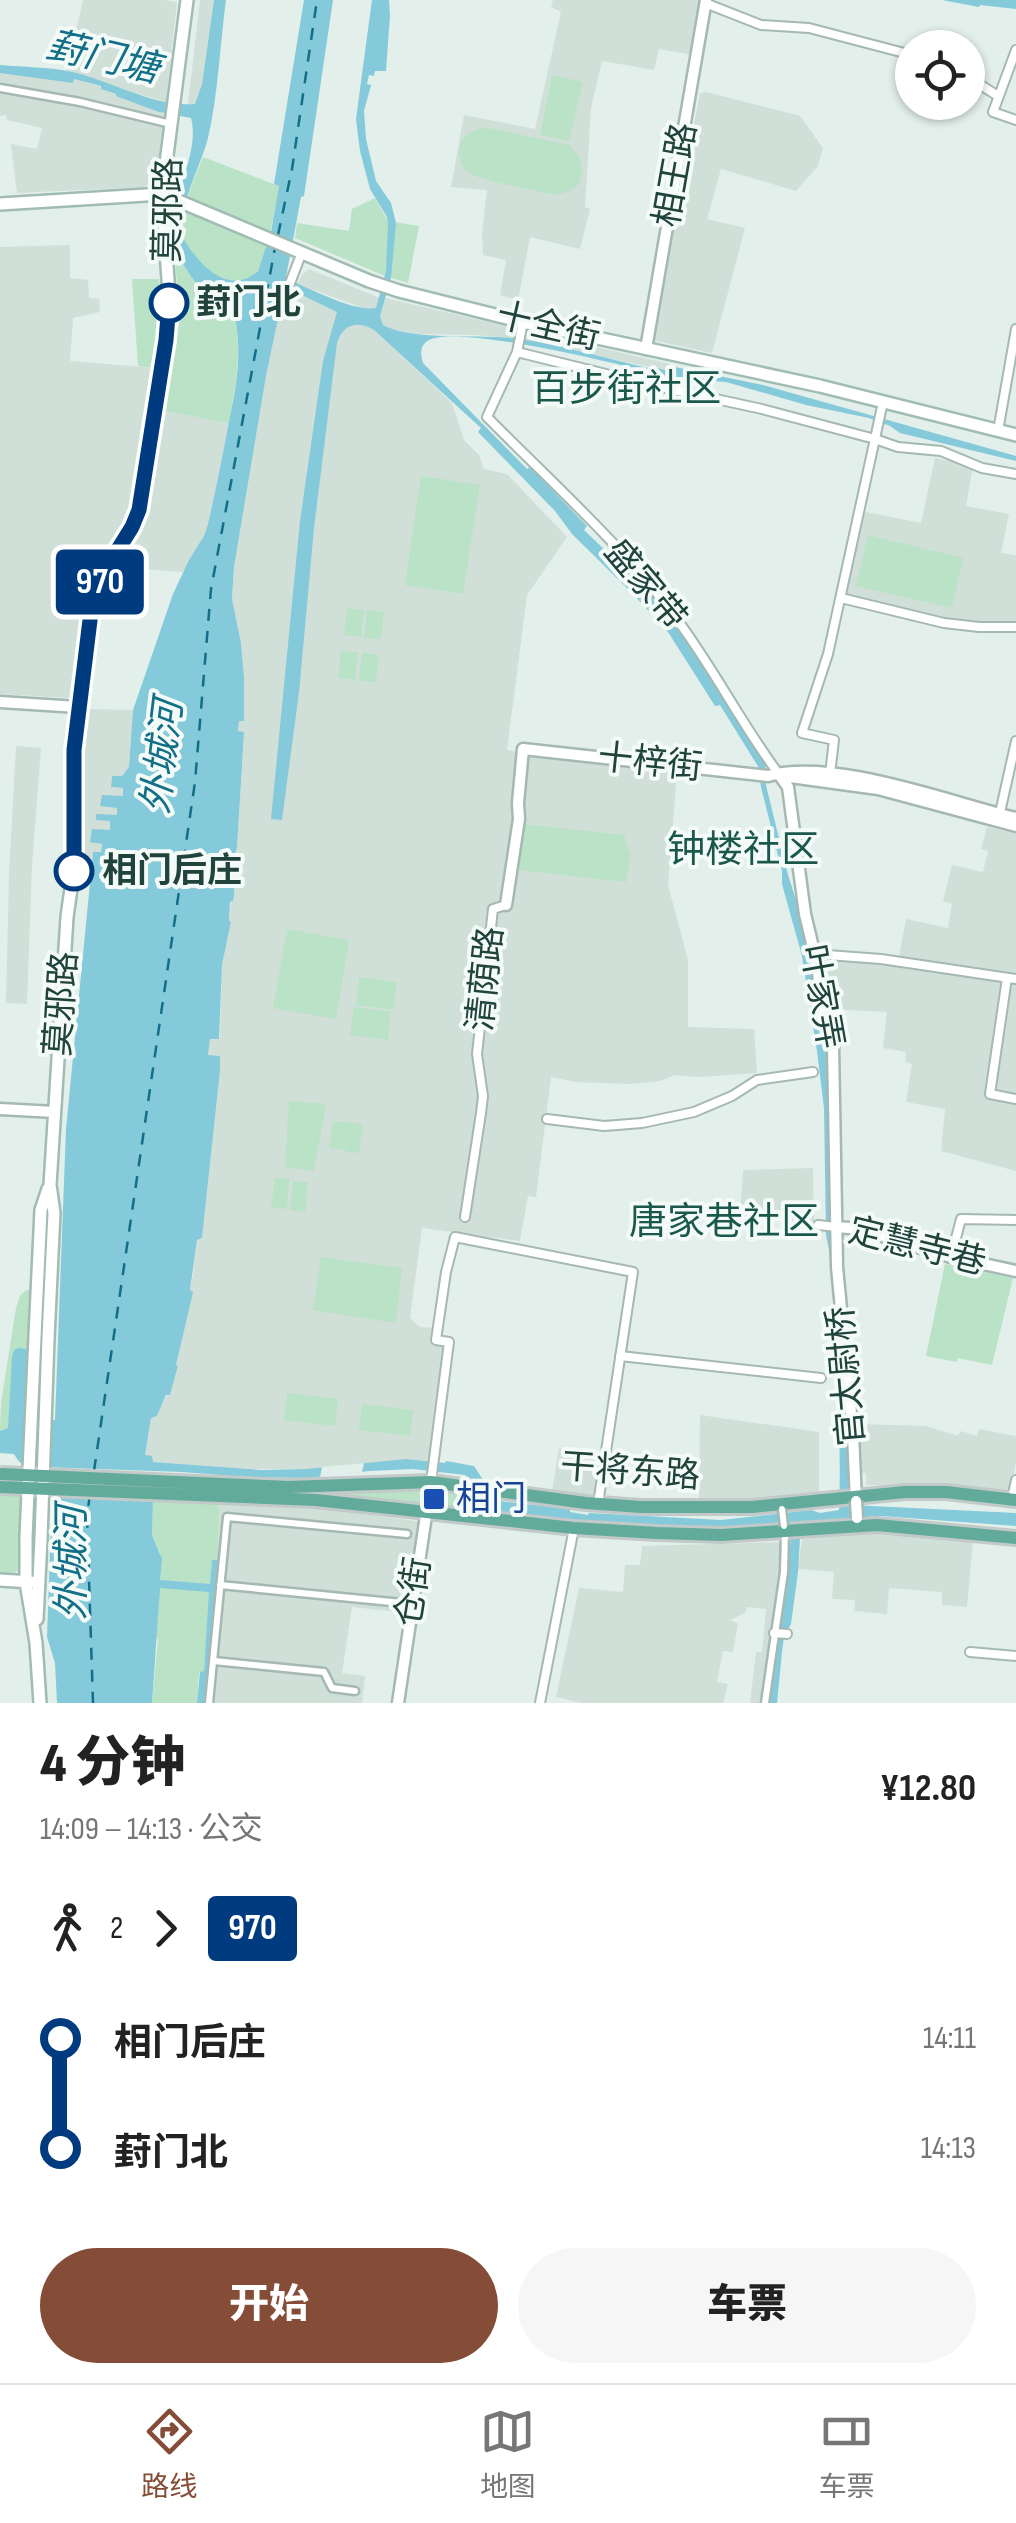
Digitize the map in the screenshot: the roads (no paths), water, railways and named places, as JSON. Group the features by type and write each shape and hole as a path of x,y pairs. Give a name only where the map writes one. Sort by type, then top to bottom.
{"main road":[{"name":"莫邪路","path":"32,1582 41,1540 41,1210 50,1185 75,860 74,750 78,707 94,598 141,502 168,325 168,197 187,0"},
{"name":"十全街","path":"168,197 386,287 1016,435"},
{"path":"0,204 168,197"},
{"name":"莫邪路","path":"40,1703 26,1537 41,1337"},
{"name":"干将东路","path":"0,1474 198,1489 574,1528 720,1535 857,1522 1016,1538"},
{"name":"干将东路","path":"0,1486 198,1489 431,1478 485,1492 598,1504 782,1507 905,1492 946,1492 1014,1500"},
{"path":"482,1518 477,1511 485,1492"},
{"path":"0,1580 32,1582"}],"street":[{"path":"705,2 761,26 809,28 895,51"},
{"name":"相王路","path":"646,349 705,2"},
{"path":"1016,50 994,112 1016,120"},
{"path":"0,88 173,121"},
{"path":"985,88 998,96"},
{"path":"288,291 300,251"},
{"path":"523,322 518,344 642,383 762,409 898,447 940,451 982,468 1016,474"},
{"path":"998,431 1016,330"},
{"name":"盛家带","path":"518,344 486,417 613,544 662,600 760,750 768,775"},
{"path":"830,774 834,740 802,733 828,654 883,402"},
{"path":"841,598 944,623 1016,627"},
{"path":"0,702 78,707"},
{"path":"999,818 1016,741"},
{"name":"十梓街","path":"523,748 878,790 999,818 1016,818"},
{"name":"清荫路","path":"465,1217 482,1114 477,1054 493,909 506,905 519,819 523,748"},
{"name":"十梓街","path":"768,775 830,774 886,784 1016,826"},
{"name":"叶家弄","path":"768,775 788,788 823,1012 833,1046 828,1226"},
{"path":"814,954 881,959 1012,978 1004,1000 990,1094 1016,1099"},
{"path":"1004,1000 1016,1001"},
{"path":"548,1120 604,1126 642,1123 694,1112 732,1096 756,1080 813,1072"},
{"path":"0,1109 54,1112"},
{"path":"951,1257 961,1219 1016,1220"},
{"name":"定慧寺巷","path":"828,1226 860,1229 951,1257 1016,1271"},
{"name":"官太尉桥","path":"828,1226 838,1267 857,1522"},
{"path":"431,1478 449,1342 436,1340 455,1237 633,1272 598,1504"},
{"path":"620,1356 821,1378"},
{"name":"仓街","path":"398,1703 431,1478"},
{"path":"1014,1500 1016,1480"},
{"path":"765,1703 779,1634 786,1529 782,1507"},
{"path":"209,1703 226,1517 407,1534"},
{"path":"540,1703 574,1528"},
{"path":"220,1585 412,1604"},
{"path":"970,1652 1016,1656"},
{"path":"214,1661 324,1672 332,1688 356,1690"}],"water":[{"name":"外城河","path":"214,0 226,0 211,122 181,227 194,254 223,278 241,280 258,271 271,232 279,186 274,184 304,0 333,0 304,196 286,277 344,303 376,308 386,271 388,225 370,189 356,119 372,0 389,0 386,71 369,75 367,84 371,85 364,111 376,181 391,203 396,223 391,278 380,316 383,325 413,334 520,339 648,368 668,371 670,366 763,385 1016,456 1016,461 900,433 869,418 726,382 711,381 706,385 674,380 658,372 499,340 441,337 426,342 421,349 423,363 587,526 584,530 610,555 616,550 630,566 628,569 671,617 766,761 765,781 811,947 828,1049 851,1505 1016,1513 1016,1526 881,1516 801,1522 798,1572 791,1624 784,1637 777,1703 769,1703 793,1523 685,1527 506,1513 488,1510 465,1475 413,1469 307,1478 182,1472 153,1499 152,1535 162,1559 160,1580 210,1584 212,1560 218,1560 206,1703 197,1703 200,1672 204,1671 209,1592 160,1588 152,1703 57,1703 55,1663 47,1637 53,1468 26,1466 14,1454 0,1453 0,1431 8,1428 12,1357 19,1348 28,1349 26,1420 55,1420 66,1129 93,852 101,852 102,844 90,842 92,829 110,830 110,821 96,820 96,814 117,815 117,808 100,806 102,795 123,796 123,788 111,787 112,776 122,776 129,767 133,710 173,594 208,524 233,399 238,335 231,302 201,288 185,268 175,246 172,228 190,154 191,118 159,112 101,86 74,79 73,83 0,73 0,65 72,72 148,98 179,104 195,104 202,84","holes":["284,290 337,312 323,361 300,521 271,819 282,820 337,343 347,328 362,325 374,330 481,428 478,432 668,632 759,768 782,884 802,956 824,1108 826,1235 838,1362 835,1363 839,1510 721,1520 588,1515 570,1509 490,1500 491,1492 474,1466 446,1461 406,1459 262,1470 153,1462 152,1456 145,1455 151,1418 157,1416 166,1395 170,1395 178,1366 193,1292 190,1290 197,1240 202,1238 220,1071 220,1056 208,1055 210,1039 219,1039 222,965 234,894 244,732 238,731 239,721 244,721 244,678 232,599 234,567 266,376"]},
{"path":"942,0 1016,0 1016,9 979,7"}],"place":[{"name":"葑门北","path":"169,303"},
{"name":"相门后庄","path":"74,871"},
{"name":"相门","path":"434,1499"}],"district":[{"name":"百步街社区","path":"626,389"},
{"name":"钟楼社区","path":"743,850"},
{"name":"唐家巷社区","path":"724,1222"}],"water label":[{"name":"葑门塘","path":"103,58"}]}
